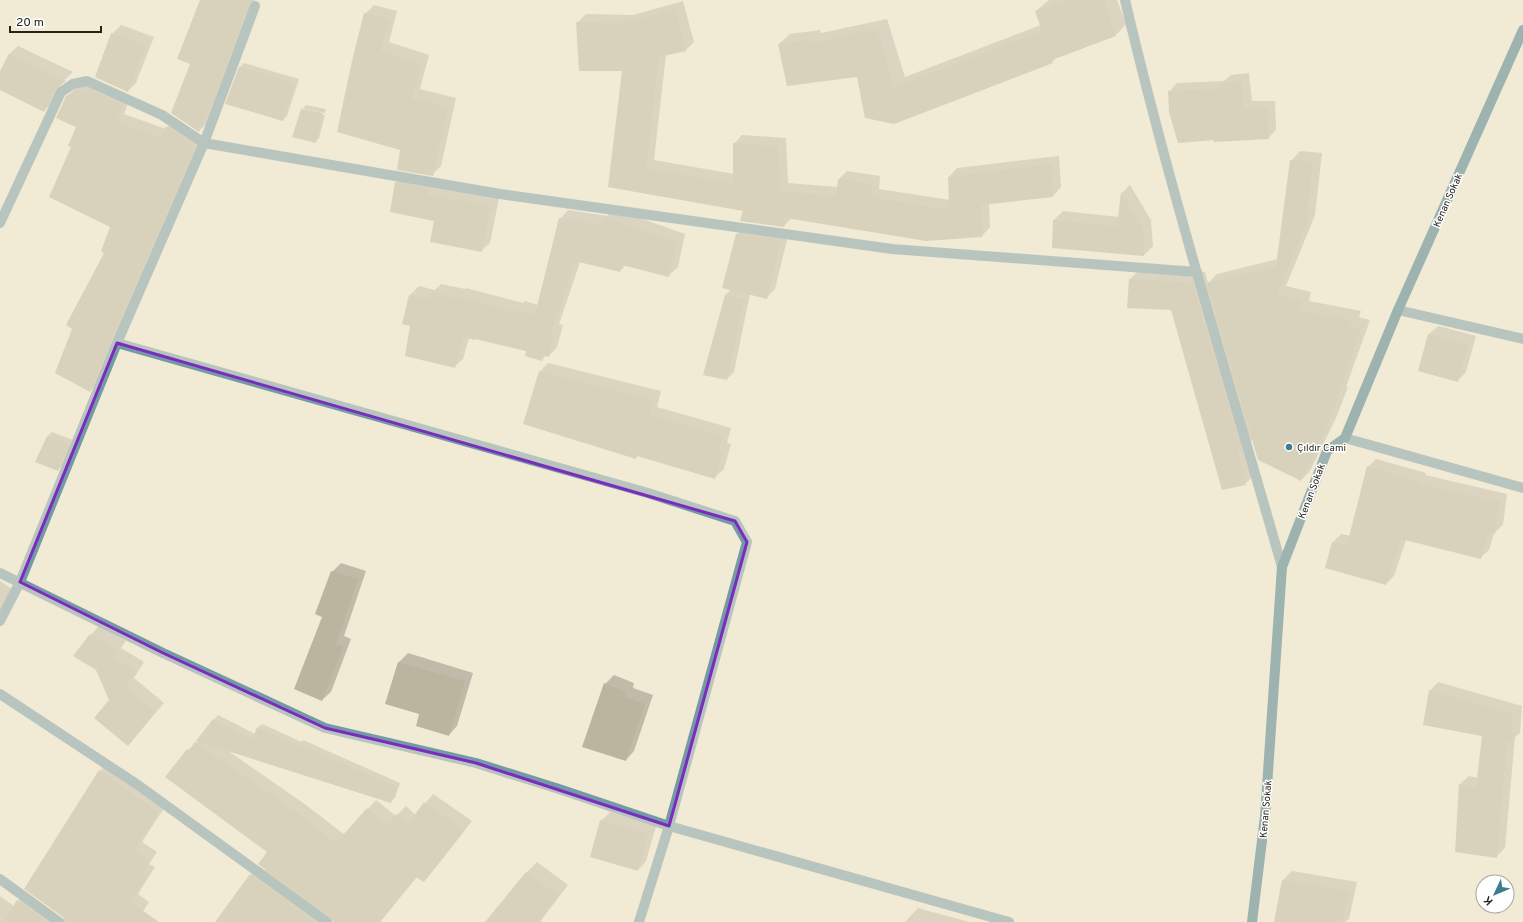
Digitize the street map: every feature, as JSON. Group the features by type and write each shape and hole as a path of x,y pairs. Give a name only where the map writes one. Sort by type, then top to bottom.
{"street":[{"path":"1125,0 1140,66 1197,272 1282,567"},
{"path":"0,621 20,582 117,343 204,143 255,6"},
{"name":"Kenan Sokak","path":"1252,922 1265,816 1282,567 1327,451 1345,438 1398,310 1523,30"},
{"path":"0,222 61,92 73,84 87,81 162,115 204,143 500,194 892,249 1197,272"},
{"path":"1398,310 1523,339"},
{"path":"117,343 641,491 735,521 748,542 669,826 639,922"},
{"path":"1345,438 1523,488"},
{"path":"0,573 163,653 325,728 476,763 669,826 1009,922"},
{"path":"0,694 138,785 327,922"},
{"path":"0,879 58,922"}],"highlighted area":[{"path":"117,343 735,521 747,542 669,826 476,763 325,728 163,653 20,582"}],"building":[{"path":"200,0 253,0 249,4 213,101 199,132 171,113 190,64 177,59"},
{"path":"1067,0 1104,0 1116,36 1052,60 1053,63 894,124 865,118 857,77 787,86 778,44 810,40 811,43 877,29 894,87 1042,31 1035,11"},
{"path":"675,9 686,51 659,57 646,168 733,183 733,143 778,146 780,191 836,196 838,179 872,184 871,197 949,210 948,177 1051,164 1053,197 981,205 982,237 926,241 786,218 784,227 740,221 743,211 608,187 622,71 579,71 576,22 624,23"},
{"path":"364,13 389,19 381,51 421,64 412,98 448,107 433,176 397,170 400,150 337,132"},
{"path":"111,33 146,46 128,92 95,77"},
{"path":"9,54 66,81 55,89 44,112 0,90 0,71"},
{"path":"239,67 295,83 283,121 225,104"},
{"path":"1241,81 1244,109 1267,109 1269,139 1214,142 1214,140 1178,143 1169,112 1168,91 1220,89 1221,83"},
{"path":"81,89 89,93 90,90 123,105 117,122 162,138 166,126 194,144 192,150 194,151 111,340 90,392 55,373 72,329 66,325 104,253 101,251 110,227 49,197 71,147 68,146 76,127 56,118 66,96 76,90"},
{"path":"301,109 323,113 316,143 292,137"},
{"path":"1290,160 1313,162 1306,225 1277,295 1302,301 1300,310 1352,320 1350,327 1361,329 1327,428 1301,481 1258,460 1207,283 1276,266"},
{"path":"395,182 430,188 428,195 491,206 482,252 430,242 434,221 390,212"},
{"path":"1121,192 1143,229 1144,256 1052,248 1053,220 1117,226"},
{"path":"604,217 677,242 669,277 622,265 620,272 575,261 551,333 554,334 549,357 544,356 542,361 525,356 526,351 463,337 455,368 405,356 410,326 402,324 409,295 430,299 432,292 456,298 456,296 514,312 515,310 535,314 559,218 603,225"},
{"path":"736,234 781,240 767,299 722,288"},
{"path":"1129,279 1193,283 1242,452 1237,449 1246,485 1222,490 1171,310 1127,308"},
{"path":"725,295 744,299 727,380 703,375"},
{"path":"1428,334 1468,345 1458,382 1418,371"},
{"path":"539,371 653,400 649,415 723,436 718,451 723,453 715,479 637,456 636,459 523,424"},
{"path":"47,436 69,444 58,471 35,462"},
{"path":"1367,466 1418,481 1418,483 1500,502 1495,534 1488,533 1481,559 1401,539 1386,585 1325,568 1332,542 1347,545"},
{"path":"331,571 358,579 336,644 343,647 322,701 294,689 322,617 315,614"},
{"path":"90,634 118,650 113,657 136,671 126,687 156,712 128,746 94,718 109,700 96,670 73,656"},
{"path":"398,662 465,681 449,736 416,726 419,714 385,704"},
{"path":"604,683 626,692 625,697 645,704 626,761 582,747"},
{"path":"1429,690 1513,714 1512,742 1507,742 1497,858 1455,852 1459,784 1476,788 1482,736 1423,725"},
{"path":"213,719 252,739 257,728 397,787 391,803 196,741"},
{"path":"195,742 298,813 336,843 367,808 387,825 397,814 408,824 424,802 465,830 424,882 416,877 380,922 333,922 331,917 258,864 267,852 165,777 187,749 189,750"},
{"path":"99,770 159,813 134,850 150,861 142,872 148,875 130,902 159,922 65,922 63,917 24,889"},
{"path":"600,820 648,834 638,871 590,857"},
{"path":"526,872 559,896 538,922 485,922"},
{"path":"250,874 316,922 215,922"},
{"path":"1282,880 1349,891 1342,922 1274,922"},
{"path":"17,900 48,922 3,922"}],"place":[{"name":"Çıldır Cami","path":"1289,447"}]}
